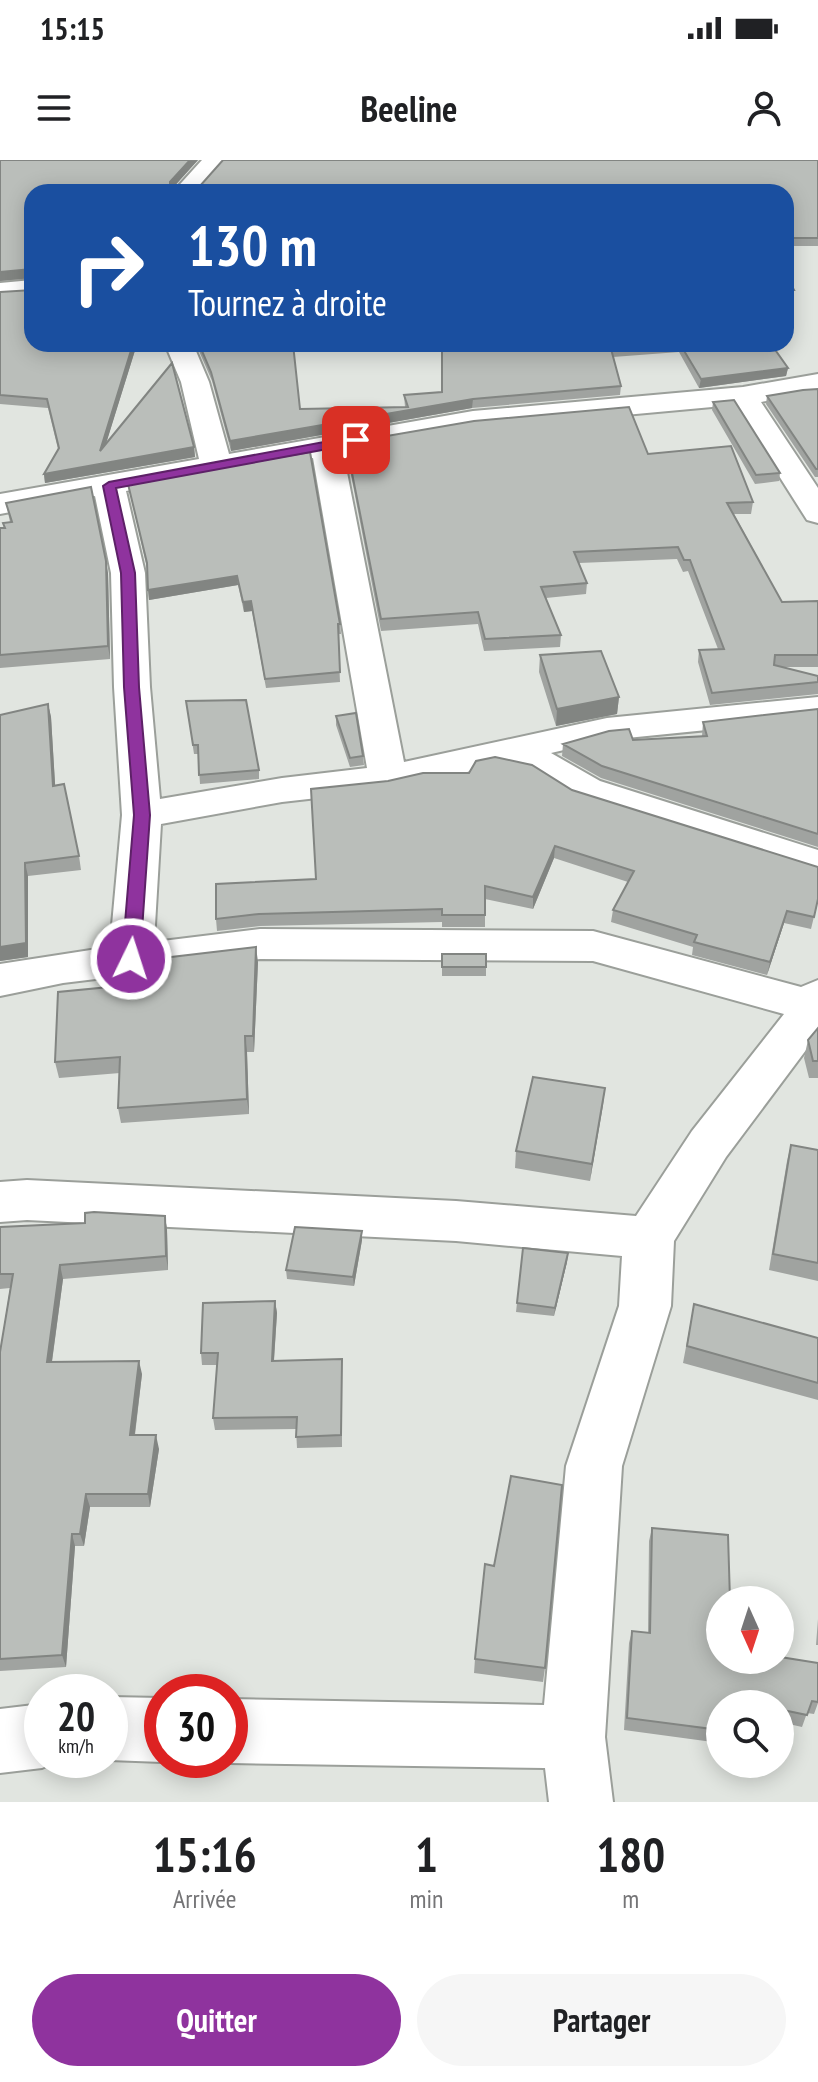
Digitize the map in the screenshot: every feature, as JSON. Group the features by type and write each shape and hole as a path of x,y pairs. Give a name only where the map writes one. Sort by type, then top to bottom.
{"street":[{"path":"192,184 215,160"},
{"path":"0,291 24,289"},
{"path":"182,352 195,382 216,465"},
{"path":"0,504 473,420 743,396 818,383"},
{"path":"743,396 818,513"},
{"path":"326,445 388,778"},
{"path":"109,486 128,573 132,687 142,815 131,959"},
{"path":"142,815 282,790 388,778 607,729 818,708"},
{"path":"516,749 586,790 818,864"},
{"path":"0,980 131,959 260,944 593,946 817,1003 709,1144 649,1238 645,1306 594,1466 573,1737 581,1802"},
{"path":"0,1202 27,1200 456,1221 649,1238"},
{"path":"248,1731 573,1737"},
{"path":"0,1741 24,1738"}],"building":[{"path":"0,160 190,160 170,184 24,184 24,270 0,272"},
{"path":"223,160 818,160 818,238 794,238 794,184 202,184"},
{"path":"24,290 24,352 131,352 100,451 172,363 194,447 44,474 59,448 47,399 0,395 0,292"},
{"path":"202,352 294,352 300,409 408,407 404,395 442,392 442,352 612,352 621,386 473,399 230,441"},
{"path":"685,352 777,352 788,368 701,379"},
{"path":"818,389 818,469 816,469 767,396"},
{"path":"734,400 780,473 756,475 713,402"},
{"path":"629,407 648,454 731,446 753,502 727,503 782,602 818,601 818,655 775,655 774,665 818,676 818,682 712,693 699,650 724,649 690,560 684,560 678,547 574,552 587,583 541,587 561,635 485,639 478,612 381,619 346,443 474,421"},
{"path":"310,452 340,624 340,672 265,679 251,601 243,602 237,576 148,590 147,563 128,484"},
{"path":"91,487 106,561 108,646 0,655 0,528 5,528 3,523 12,522 6,503"},
{"path":"601,651 619,697 557,709 540,655"},
{"path":"246,700 259,770 199,775 198,745 193,745 186,701"},
{"path":"48,704 53,786 64,784 79,856 25,863 26,943 0,947 0,715"},
{"path":"818,709 818,834 602,766 563,744 609,731 629,729 633,740 707,736 703,722"},
{"path":"356,713 363,756 350,758 336,716"},
{"path":"495,757 532,765 572,790 818,867 818,899 814,917 787,911 770,962 694,942 697,935 613,910 634,871 555,846 533,897 485,886 485,915 442,915 442,909 259,914 216,919 216,884 316,879 311,789 388,781 423,773 469,773 476,761"},
{"path":"256,947 253,1036 245,1036 247,1099 118,1108 120,1057 55,1062 58,992 109,987 112,964"},
{"path":"442,954 486,954 486,967 442,967"},
{"path":"818,1028 818,1061 813,1061 808,1040"},
{"path":"533,1077 605,1088 592,1164 516,1151"},
{"path":"791,1145 818,1150 818,1263 773,1254"},
{"path":"85,1213 165,1216 166,1256 60,1265 47,1362 139,1361 130,1435 156,1435 148,1494 86,1494 80,1534 72,1534 62,1655 0,1659 0,1352 13,1274 0,1274 0,1227 85,1223"},
{"path":"295,1227 362,1231 353,1277 286,1270"},
{"path":"523,1248 568,1253 555,1308 517,1303"},
{"path":"275,1301 272,1361 342,1359 341,1435 296,1437 297,1417 213,1418 218,1353 201,1353 203,1303"},
{"path":"694,1304 818,1338 818,1383 687,1346"},
{"path":"511,1476 562,1485 545,1668 475,1659 485,1564 494,1566"},
{"path":"652,1528 728,1535 730,1586 706,1586 706,1674 794,1674 794,1659 818,1663 818,1702 812,1701 807,1715 794,1712 794,1690 706,1690 706,1728 627,1718 632,1631 650,1633"}],"route":[{"path":"131,959 142,815 132,687 128,573 109,486 356,440"}]}
